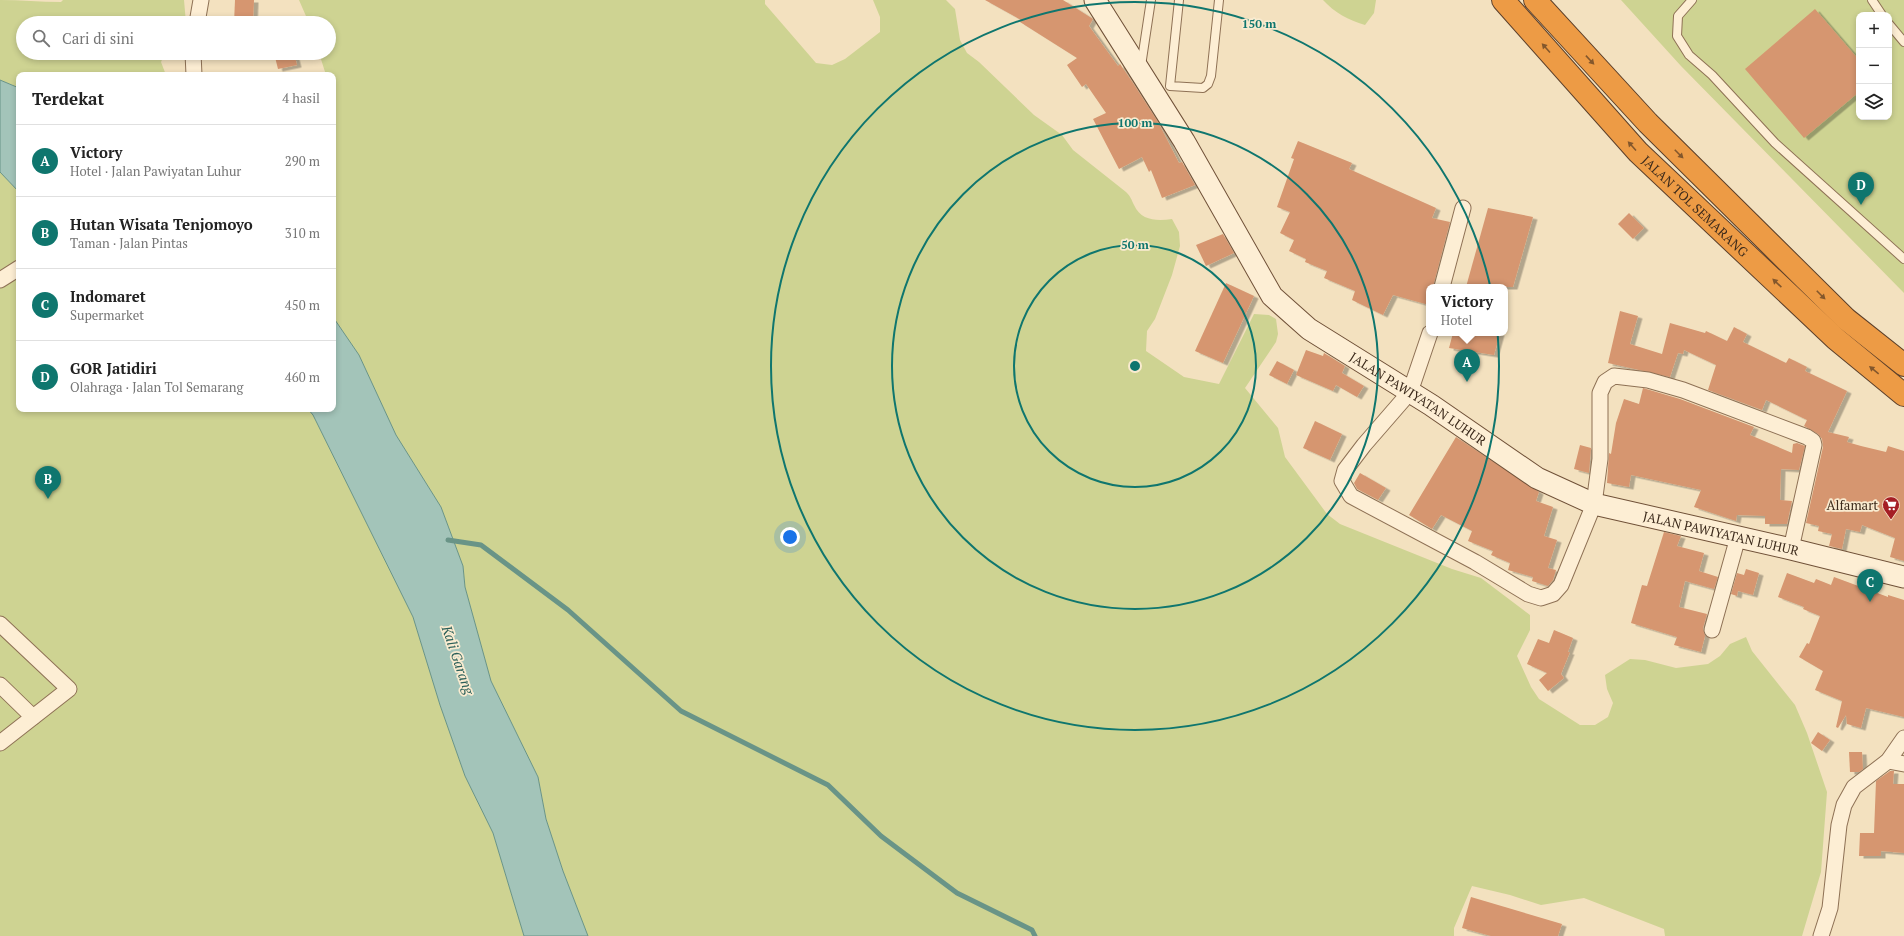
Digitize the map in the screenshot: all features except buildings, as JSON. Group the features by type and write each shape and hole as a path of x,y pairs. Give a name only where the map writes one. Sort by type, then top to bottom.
{"highway":[{"name":"JALAN TOL SEMARANG","path":"1503,0 1638,152 1836,339 1904,395"},
{"name":"JALAN TOL SEMARANG","path":"1535,0 1648,123 1846,319 1904,365"}],"main road":[{"name":"JALAN PAWIYATAN LUHUR","path":"1096,0 1140,71 1163,91 1184,141 1272,296 1309,329 1410,392 1536,478 1594,504 1791,549 1904,577"}],"street":[{"path":"198,16 201,0"},
{"path":"193,60 194,72"},
{"path":"1443,284 1463,208"},
{"path":"0,280 16,270"},
{"path":"1429,336 1410,392 1364,445 1345,470 1342,481 1351,496 1475,562 1528,594 1541,598 1553,594 1561,585 1594,504 1600,459 1600,393 1605,382 1614,376 1648,380 1683,390 1807,437 1813,441 1814,445 1791,549"},
{"path":"1712,630 1738,537"},
{"path":"0,624 69,689 0,743"},
{"path":"0,685 33,717"},
{"path":"1821,936 1830,908 1839,825 1844,805 1854,787 1888,760 1904,738"},
{"path":"1888,760 1904,764"}],"lane":[{"path":"1140,71 1151,0"},
{"path":"1179,0 1163,91 1203,88 1208,84 1220,0"},
{"path":"1692,0 1678,16 1677,36 1689,55 1712,75 1776,142 1904,259"},
{"path":"1872,0 1880,12"},
{"path":"1892,28 1904,42"}],"green space":[{"path":"0,0 61,2 63,0 184,0 185,16 16,16 16,60 162,60 161,62 165,72 16,72 16,87 0,80"},
{"path":"299,0 765,0 765,4 816,63 832,65 845,59 880,32 880,17 873,0 946,0 955,9 960,40 967,53 979,62 1034,115 1062,135 1073,150 1126,192 1141,214 1155,220 1172,219 1179,232 1180,246 1172,275 1155,319 1147,331 1146,351 1184,377 1219,384 1254,314 1269,315 1276,319 1278,334 1276,342 1245,388 1278,428 1285,457 1327,514 1340,524 1452,569 1481,578 1530,615 1530,630 1517,656 1531,687 1539,699 1580,725 1595,725 1608,717 1613,703 1607,689 1605,675 1630,659 1645,660 1676,668 1708,664 1720,656 1730,644 1746,637 1752,651 1795,705 1807,733 1827,792 1821,872 1802,936 1665,936 1664,929 1584,898 1541,905 1510,895 1472,886 1454,928 1454,936 588,936 563,871 546,819 538,777 491,681 465,587 463,566 441,507 396,435 359,355 336,321 336,72 325,72 321,60 336,60 336,16 306,16"},
{"path":"1323,0 1376,0 1374,13 1365,25 1342,16"},
{"path":"1621,0 1904,0 1904,293 1681,66"},
{"path":"0,172 16,189 16,412 310,412 413,617 440,705 465,776 493,833 524,936 0,936"}],"water":[{"path":"0,80 16,87 16,189 0,172"},
{"name":"Kali Garang","path":"336,321 359,355 396,435 441,507 463,566 465,587 491,681 538,777 546,819 563,871 588,936 524,936 493,833 465,776 440,705 413,617 310,412 336,412"}],"waterway":[{"path":"448,540 481,545 568,610 681,711 828,785 881,836 957,893 1032,930 1035,936"}],"place":[{"name":"GOR Jatidiri","path":"1861,205"},
{"name":"Victory","path":"1467,382"},
{"name":"Hutan Wisata Tenjomoyo","path":"48,499"},
{"name":"Alfamart","path":"1891,520"},
{"name":"Indomaret","path":"1870,602"}]}
